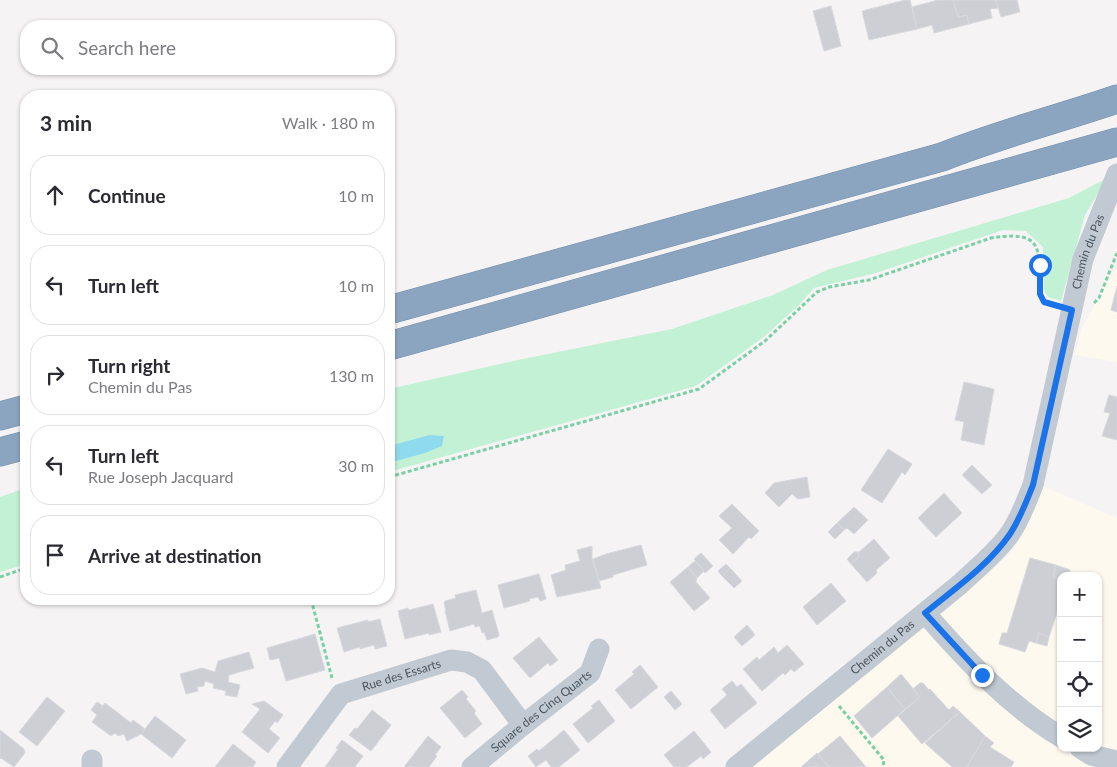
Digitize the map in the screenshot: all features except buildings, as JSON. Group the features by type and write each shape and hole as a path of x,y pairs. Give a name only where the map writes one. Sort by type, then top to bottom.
{"highway":[{"path":"395,308 942,157 976,143 1053,121 1117,99"},
{"path":"942,157 980,152 1117,114"},
{"path":"395,344 1004,172 1117,142"},
{"path":"1004,172 1117,156"},
{"path":"0,416 20,411"},
{"path":"0,452 20,447"}],"street":[{"name":"Chemin du Pas","path":"736,767 959,585 993,554 1010,534 1022,512 1033,485 1083,259 1117,174"},
{"path":"925,613 988,681 1015,705 1057,734"},
{"name":"Square des Cinq Quarts","path":"472,767 522,725 590,674 599,649"},
{"name":"Rue des Essarts","path":"341,694 451,660 467,662 482,670 522,725"},
{"path":"287,767 341,694"},
{"path":"1085,757 1117,761"}],"path":[{"path":"395,475 699,389 765,341 817,292 829,287 868,280 991,238 1011,235 1028,239 1038,251 1040,294 1044,302 1072,310 1088,310 1099,298 1117,253"},
{"path":"0,577 20,570"},
{"path":"313,605 334,684 341,694"},
{"path":"828,692 884,760 883,767"}],"shaded area":[{"path":"1117,266 1117,362 1075,355 1081,329"},
{"path":"1043,486 1117,518 1117,767 752,767 909,634 969,591 1014,550"}],"green space":[{"path":"1107,178 1085,215 1061,301 1048,297 1044,290 1043,247 1026,231 1003,230 876,273 814,288 799,305 765,336 696,386 395,470 395,388 518,360 672,329 773,295 827,270 1069,198"},
{"path":"20,490 20,566 0,572 0,497"}],"water":[{"path":"430,435 444,436 442,446 395,461 395,444"}],"route":[{"path":"982,675 925,613 993,554 1010,534 1022,512 1033,485 1072,310 1044,302 1040,294 1040,265"}]}
